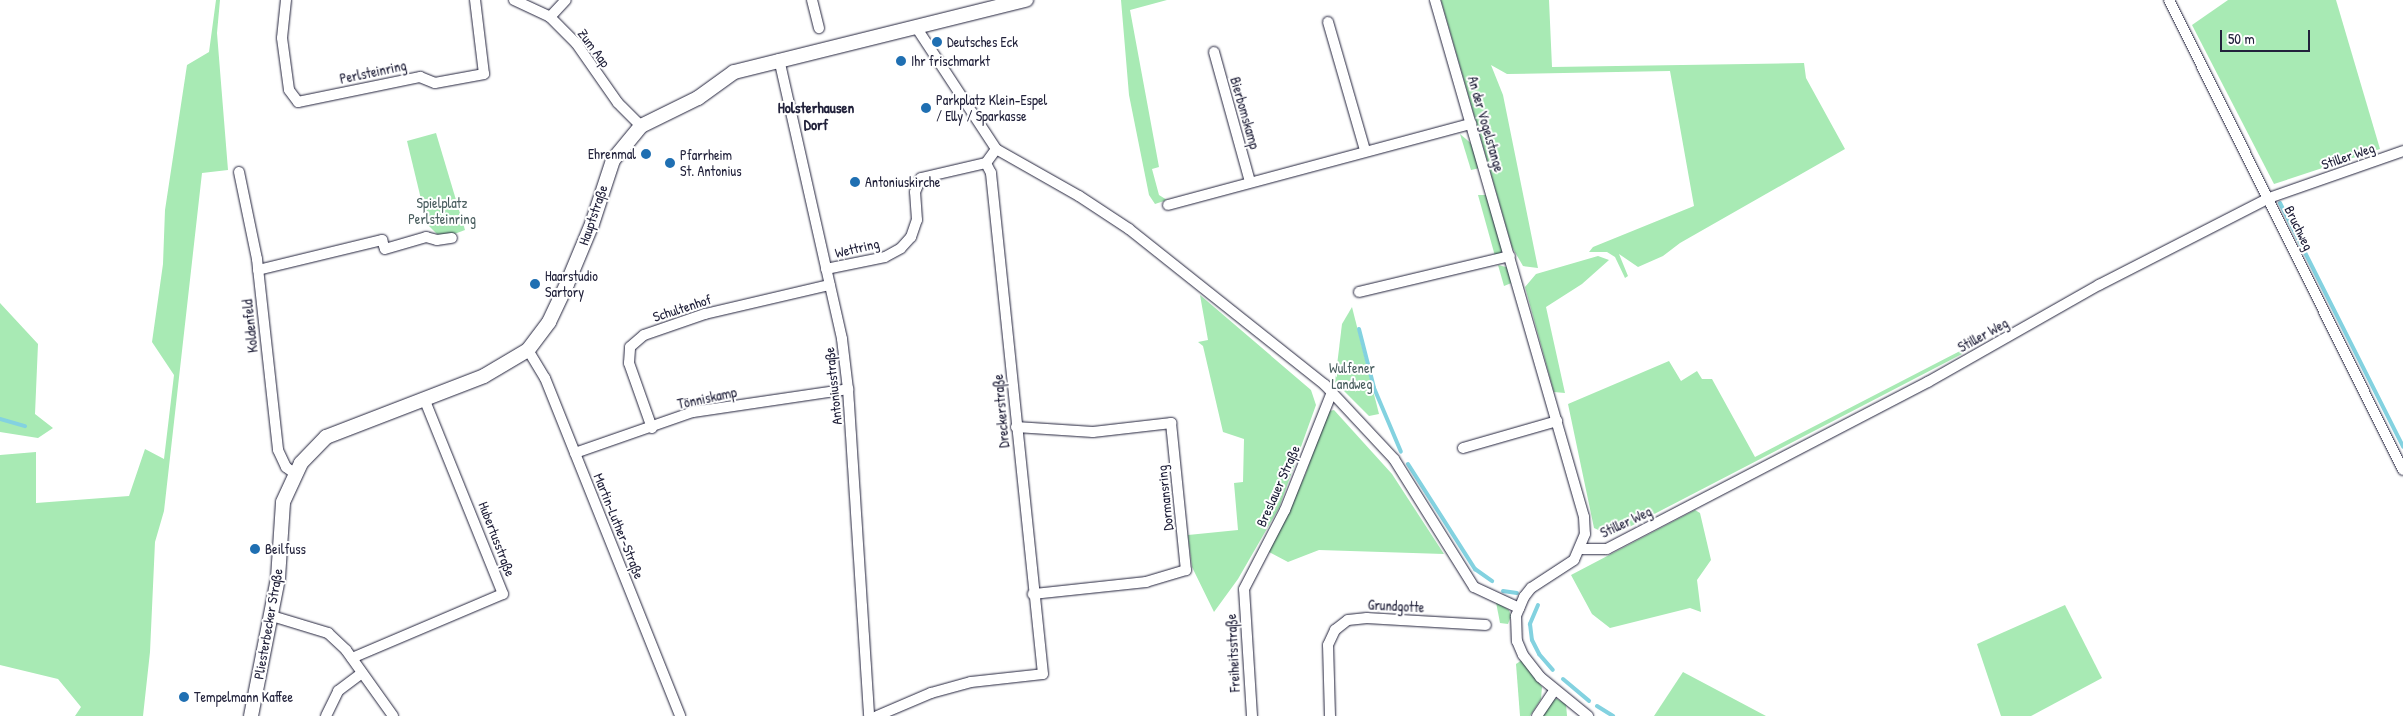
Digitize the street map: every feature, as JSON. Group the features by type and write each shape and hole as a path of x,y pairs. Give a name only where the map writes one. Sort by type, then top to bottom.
{"main road":[{"name":"Hauptstraße","path":"283,502 294,473 308,453 326,437 499,369 528,350 549,322 567,284 592,224 612,160 641,126 691,102 734,72 778,59 1026,0"},
{"name":"Pliesterbecker Straße","path":"251,716 278,578 283,502"}],"street":[{"name":"Perlsteinring","path":"286,0 282,38 289,90 298,102 420,76 434,83 484,74 475,0"},
{"name":"Zum Aap","path":"514,0 550,17 576,43 618,103 641,126"},
{"path":"550,17 566,0"},
{"path":"812,0 819,28"},
{"name":"An der Vogelstange","path":"1435,0 1584,517 1582,549"},
{"name":"Bruchweg","path":"2168,0 2269,198 2403,470"},
{"path":"1328,22 1364,150"},
{"path":"916,27 996,149 1079,196 1130,229 1332,392 1394,459 1474,587 1519,608"},
{"name":"Bierbomskamp","path":"1214,52 1250,182"},
{"name":"Antoniusstraße","path":"778,59 842,339 848,389 869,716"},
{"path":"1168,205 1364,150 1471,124"},
{"path":"986,163 996,149"},
{"name":"Stiller Weg","path":"1582,549 1607,549 1928,382 2099,285 2269,198 2403,151"},
{"name":"Wettring","path":"826,270 885,257 901,248 911,237 918,220 915,192 921,178 986,163"},
{"name":"Dreckerstraße","path":"877,716 930,692 971,682 1043,674 1033,594 991,173 986,163"},
{"name":"Koldenfeld","path":"239,172 258,270 278,450 286,467 294,473"},
{"path":"258,270 382,240 384,248 426,238 437,240 452,238"},
{"path":"1359,292 1510,256"},
{"name":"Schultenhof","path":"652,428 629,362 630,346 644,335 705,314 830,285"},
{"name":"Martin-Luther-Straße","path":"528,350 545,378 680,716"},
{"name":"Tönniskamp","path":"575,453 652,428 693,412 848,389"},
{"name":"Breslauer Straße","path":"1244,589 1285,510 1332,392"},
{"name":"Hubertusstraße","path":"352,658 504,594 424,398"},
{"path":"1463,448 1557,421"},
{"name":"Dormansring","path":"1016,427 1093,432 1171,423 1186,570 1146,582 1033,594"},
{"path":"1582,549 1574,560 1532,588 1519,608 1515,627 1523,655 1554,691 1588,716"},
{"name":"Freiheitsstraße","path":"1244,589 1252,716"},
{"path":"272,616 328,633 352,658 394,716"},
{"name":"Grundgotte","path":"1330,716 1328,645 1335,630 1348,620 1367,618 1486,625"},
{"path":"326,716 338,691 362,673"},
{"path":"1537,716 1554,691"}],"green space":[{"path":"216,0 220,0 217,33 228,170 202,173 164,511 155,542 150,652 143,716 75,716 81,707 58,679 0,665 0,455 36,452 36,503 129,496 145,449 164,459 174,375 152,342 163,264 165,210 187,65 209,52"},
{"path":"1121,0 1167,0 1130,10 1159,167 1152,169 1159,195 1167,200 1155,204 1149,195 1129,95"},
{"path":"1441,0 1549,0 1552,67 1804,63 1806,78 1845,149 1680,243 1663,256 1638,267 1619,254 1628,276 1625,278 1615,257 1607,252 1589,252 1593,247 1694,206 1670,71 1507,74 1491,65 1503,95 1538,268 1523,266 1512,247"},
{"path":"2228,0 2336,0 2380,149 2274,184 2192,25"},
{"name":"Spielplatz Perlsteinring","path":"436,133 465,230 449,236 438,235 427,224 407,141"},
{"path":"1460,134 1473,145 1480,168 1471,170"},
{"path":"1478,195 1486,195 1503,250 1499,255 1495,256"},
{"path":"1598,256 1609,260 1582,284 1546,307 1565,393 1554,392 1525,287 1536,274"},
{"path":"1498,265 1510,268 1514,282 1504,286"},
{"path":"1200,295 1311,390 1316,405 1279,508 1238,579 1214,612 1192,567 1188,535 1238,530 1234,483 1243,482 1244,439 1223,432 1203,346 1198,342 1208,340"},
{"path":"0,303 38,344 35,414 53,428 38,438 0,432"},
{"name":"Wulfener Landweg","path":"1352,307 1379,414 1369,416 1335,382 1342,324"},
{"path":"1960,351 1962,354 1612,536 1594,528 1568,404 1669,361 1681,381 1697,371 1702,379 1712,379 1755,457"},
{"path":"1334,410 1392,474 1444,554 1319,550 1288,562 1269,552 1306,473 1326,412"},
{"path":"1695,510 1700,513 1711,560 1697,580 1701,612 1690,608 1610,628 1592,614 1571,575"},
{"path":"1496,602 1509,610 1511,616 1508,624 1500,623"},
{"path":"2065,605 2102,678 2031,716 2001,716 1977,644"},
{"path":"1522,660 1542,687 1541,699 1530,716 1520,716 1516,664"},
{"path":"1683,672 1766,716 1654,716"},
{"path":"1557,699 1566,704 1567,716 1542,716 1552,700"}],"waterway":[{"path":"2280,203 2403,447"},
{"path":"1359,329 1374,388 1401,452"},
{"path":"0,419 25,426"},
{"path":"1408,464 1475,569 1492,581"},
{"path":"1503,591 1517,593"},
{"path":"1538,605 1530,624 1532,640 1539,654 1553,670"},
{"path":"1563,679 1589,701"},
{"path":"1597,706 1613,716"}],"place":[{"name":"Deutsches Eck","path":"937,42"},
{"name":"Ihr frischmarkt","path":"901,61"},
{"name":"Parkplatz Klein-Espel / Elly / Sparkasse","path":"926,108"},
{"name":"Ehrenmal","path":"646,154"},
{"name":"Pfarrheim St. Antonius","path":"670,163"},
{"name":"Antoniuskirche","path":"855,182"},
{"name":"Haarstudio Sartory","path":"535,284"},
{"name":"Beilfuss","path":"255,549"},
{"name":"Tempelmann Kaffee","path":"184,697"}],"district":[{"name":"Holsterhausen Dorf","path":"816,116"}]}
